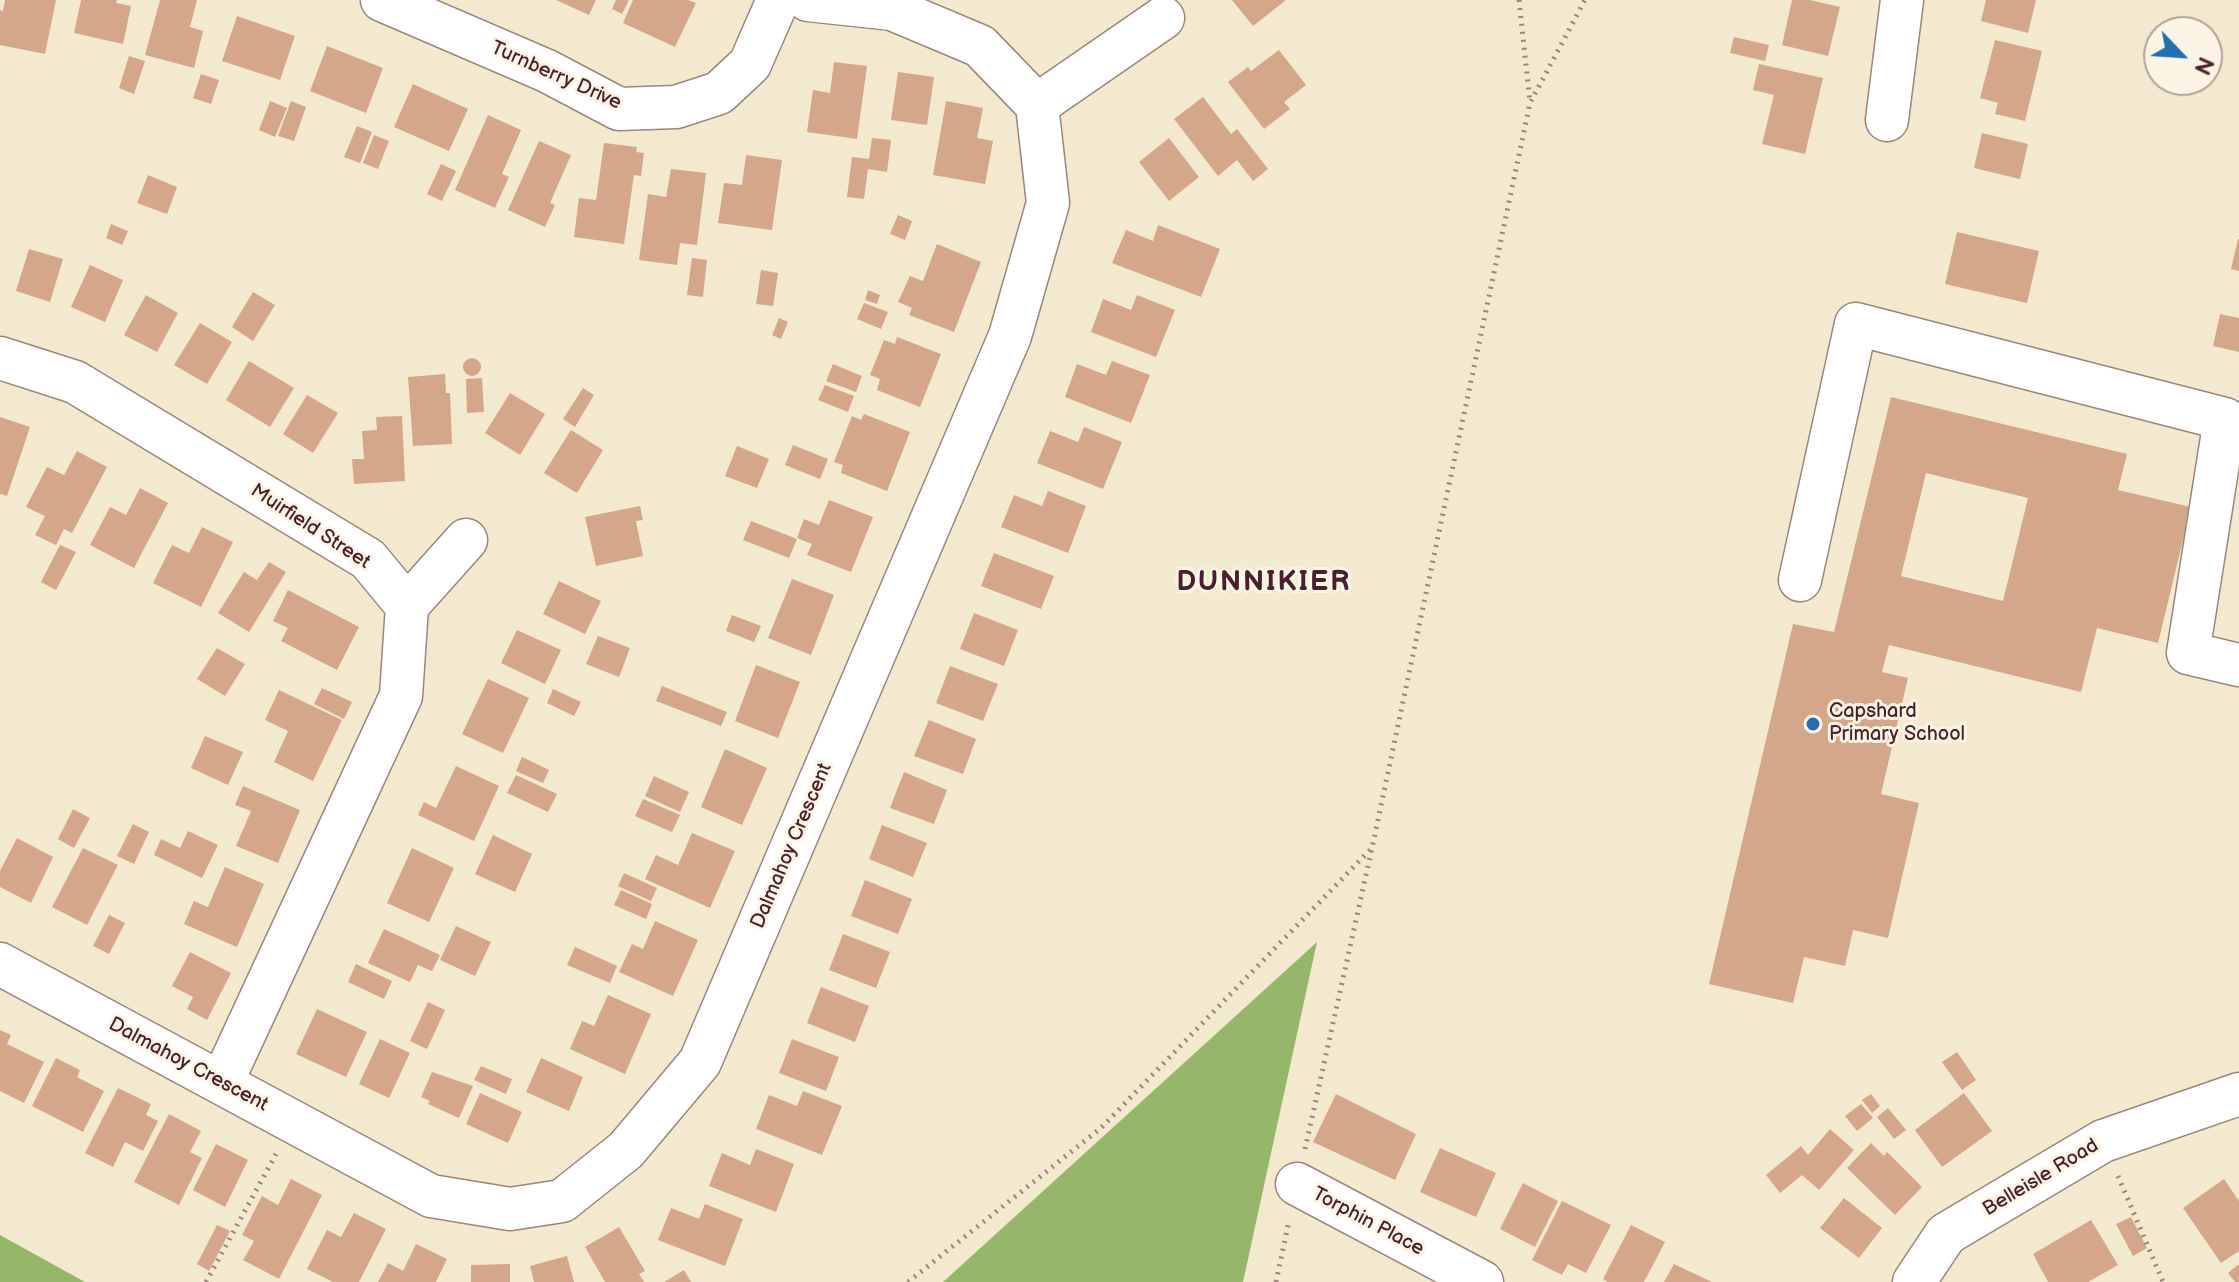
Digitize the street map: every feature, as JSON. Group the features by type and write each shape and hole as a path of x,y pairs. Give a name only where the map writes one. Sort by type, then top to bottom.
{"street":[{"name":"Turnberry Drive","path":"382,0 547,71 619,109 676,107 719,93 750,64 778,0"},
{"path":"808,0 892,9 980,46 1037,105 1163,18"},
{"path":"1887,120 1902,0"},
{"name":"Dalmahoy Crescent","path":"0,964 431,1196 510,1209 562,1201 626,1150 700,1062 1010,336 1048,203 1037,105"},
{"path":"1800,580 1856,324 2225,419 2188,653 2239,665"},
{"name":"Muirfield Street","path":"0,358 75,382 355,551 368,559 407,606"},
{"path":"222,1082 401,696 407,606 466,540"},
{"name":"Belleisle Road","path":"1914,1282 1946,1234 2103,1141 2239,1094"},
{"name":"Torphin Place","path":"1297,1184 1482,1282"}],"path":[{"path":"1519,0 1530,103"},
{"path":"1276,1282 1372,848 1530,103 1585,0"},
{"path":"908,1282 1101,1128 1372,848"},
{"path":"206,1282 293,1121"},
{"path":"2103,1141 2163,1282"}],"green space":[{"path":"1317,942 1243,1282 943,1282"},
{"path":"0,1235 85,1282 0,1282"}],"building":[{"path":"5,0 56,0 45,54 0,45 0,10 3,11"},
{"path":"81,0 117,0 116,3 131,6 123,44 74,33"},
{"path":"160,0 197,0 190,27 203,31 194,68 145,55"},
{"path":"556,0 596,0 589,15"},
{"path":"616,0 629,0 622,14 612,9"},
{"path":"633,0 688,0 696,3 675,47 623,23"},
{"path":"1232,0 1286,0 1253,26"},
{"path":"1792,0 1810,0 1840,7 1828,56 1782,45"},
{"path":"1986,0 2036,0 2028,33 1981,21"},
{"path":"237,16 295,36 280,80 222,61"},
{"path":"1734,37 1769,45 1765,61 1730,53"},
{"path":"1995,40 2042,51 2025,121 1995,114 1998,103 1980,98"},
{"path":"327,46 383,68 366,113 310,91"},
{"path":"1279,50 1306,85 1284,102 1290,109 1264,129 1228,82 1248,67 1251,71"},
{"path":"129,56 145,61 134,94 119,88"},
{"path":"834,62 867,66 857,139 807,132 813,90 830,93"},
{"path":"1759,64 1823,78 1805,154 1762,144 1774,95 1753,90"},
{"path":"898,72 934,77 927,125 891,120"},
{"path":"201,74 219,80 211,104 193,98"},
{"path":"413,84 468,109 449,151 394,127"},
{"path":"1203,97 1231,134 1237,129 1268,169 1253,181 1237,160 1218,176 1174,119"},
{"path":"270,101 287,108 275,137 259,130"},
{"path":"291,101 306,107 294,141 278,136"},
{"path":"946,101 983,108 977,138 993,141 985,184 933,175"},
{"path":"488,115 521,130 502,174 509,177 495,208 455,190"},
{"path":"357,126 372,132 360,163 344,157"},
{"path":"1982,133 2028,144 2020,179 1974,168"},
{"path":"374,135 389,141 378,169 363,163"},
{"path":"872,138 891,140 887,172 868,169 864,199 847,197 852,157 869,159"},
{"path":"1169,138 1199,177 1169,201 1139,162"},
{"path":"539,141 571,155 550,203 555,205 545,227 508,210"},
{"path":"604,143 637,147 636,152 644,153 641,176 634,175 624,244 574,237 579,198 596,200"},
{"path":"746,155 782,160 772,230 718,223 724,183 742,185"},
{"path":"441,164 456,171 442,201 427,194"},
{"path":"671,169 706,173 697,245 680,243 677,265 639,260 648,194 666,197"},
{"path":"148,175 177,187 167,214 137,203"},
{"path":"898,215 912,221 905,240 890,234"},
{"path":"111,224 128,231 122,245 106,238"},
{"path":"1158,225 1220,249 1201,297 1112,263 1126,230 1153,241"},
{"path":"1957,232 2039,251 2027,303 1945,284"},
{"path":"2239,239 2239,271 2231,269"},
{"path":"937,244 981,262 954,332 909,315 912,308 898,302 910,276 923,281"},
{"path":"29,249 63,259 50,302 16,291"},
{"path":"692,258 707,260 703,297 687,295"},
{"path":"90,265 123,280 105,322 71,307"},
{"path":"761,270 778,273 773,306 756,304"},
{"path":"868,290 880,295 877,304 865,300"},
{"path":"253,292 275,305 253,341 232,327"},
{"path":"146,295 178,313 157,352 124,335"},
{"path":"1137,295 1175,310 1156,357 1091,332 1103,299 1131,310"},
{"path":"864,303 888,312 881,329 857,319"},
{"path":"2220,314 2239,318 2239,352 2213,346"},
{"path":"779,318 788,322 781,339 772,335"},
{"path":"200,323 232,342 207,384 174,365"},
{"path":"897,337 941,354 920,407 877,390 880,379 870,375 884,340 895,344"},
{"path":"472,358 481,367 472,376 463,367"},
{"path":"249,361 294,388 270,427 226,400"},
{"path":"1112,361 1150,375 1131,423 1065,397 1077,364 1106,375"},
{"path":"833,364 862,376 856,392 826,381"},
{"path":"445,374 446,393 450,393 452,444 413,446 408,377"},
{"path":"482,378 484,412 467,413 466,379"},
{"path":"825,385 854,396 848,412 818,400"},
{"path":"583,388 594,395 575,427 563,419"},
{"path":"510,393 545,414 520,455 485,433"},
{"path":"307,395 338,413 313,453 283,434"},
{"path":"1891,397 2127,454 2118,490 2191,507 2158,643 2097,628 2081,692 1889,645 1882,672 1908,678 1881,794 1919,803 1888,938 1853,930 1845,966 1804,957 1793,1003 1709,984 1793,624 1834,632","holes":["1926,473 2028,498 2003,601 1901,576"]},
{"path":"864,414 910,432 887,491 841,473 843,465 834,462 852,416 861,420"},
{"path":"402,416 405,481 354,484 352,459 364,459 362,431 377,430 376,417"},
{"path":"0,417 30,427 7,496 0,494"},
{"path":"1084,427 1122,442 1103,489 1037,463 1050,431 1078,442"},
{"path":"571,430 603,450 577,493 544,473"},
{"path":"793,445 828,459 820,479 785,465"},
{"path":"737,446 769,459 757,488 725,476"},
{"path":"77,451 107,467 72,533 64,529 56,545 35,535 45,516 26,507 47,467 64,475"},
{"path":"140,488 168,503 134,568 90,545 110,507 126,515"},
{"path":"1048,491 1086,506 1068,553 1001,527 1014,495 1042,506"},
{"path":"829,500 873,517 851,572 807,555 812,544 797,538 804,519 819,525"},
{"path":"640,506 643,520 636,521 643,556 596,566 585,517"},
{"path":"751,521 797,539 789,558 743,540"},
{"path":"202,527 233,542 201,607 153,583 172,545 189,553"},
{"path":"60,545 76,552 56,590 41,582"},
{"path":"994,553 1054,576 1041,609 981,586"},
{"path":"269,562 286,572 249,632 218,613 244,572 257,580"},
{"path":"792,579 834,595 811,655 768,638"},
{"path":"559,581 601,601 585,634 543,614"},
{"path":"288,590 359,627 337,670 281,641 288,628 273,621"},
{"path":"974,613 1018,630 1004,666 960,649"},
{"path":"732,615 761,626 754,642 726,631"},
{"path":"517,630 561,650 545,684 501,663"},
{"path":"598,636 630,648 619,677 586,664"},
{"path":"217,648 245,664 225,696 197,679"},
{"path":"756,665 800,682 778,738 735,721"},
{"path":"950,666 998,684 983,721 936,703"},
{"path":"488,679 529,698 503,753 462,734"},
{"path":"662,686 727,712 721,726 656,701"},
{"path":"322,688 352,702 344,719 314,704"},
{"path":"553,689 581,702 574,716 547,703"},
{"path":"279,690 342,720 313,781 274,762 288,731 265,720"},
{"path":"929,720 976,739 963,774 914,756"},
{"path":"205,736 243,752 228,785 191,768"},
{"path":"725,749 767,768 742,825 701,807"},
{"path":"522,757 549,770 543,783 516,771"},
{"path":"456,766 499,786 474,841 418,815 424,802 436,808"},
{"path":"904,772 947,790 934,824 890,808"},
{"path":"516,775 557,794 548,812 507,793"},
{"path":"654,776 689,792 680,812 645,796"},
{"path":"243,786 300,810 278,863 236,846 251,811 235,805"},
{"path":"643,799 680,815 672,832 635,816"},
{"path":"73,809 90,818 74,848 58,839"},
{"path":"133,824 149,832 134,864 117,856"},
{"path":"882,825 927,843 913,877 869,859"},
{"path":"188,831 218,845 202,878 154,855 161,839 180,848"},
{"path":"692,833 735,851 710,908 645,879 656,855 678,865"},
{"path":"493,835 532,854 515,892 475,874"},
{"path":"17,838 53,857 31,903 0,887 0,871"},
{"path":"83,848 118,865 87,925 52,907"},
{"path":"412,848 454,868 429,922 387,903"},
{"path":"225,867 264,884 237,947 184,924 194,901 208,907"},
{"path":"624,873 657,888 651,901 618,886"},
{"path":"865,880 912,899 898,934 851,916"},
{"path":"621,890 652,904 646,919 614,905"},
{"path":"109,915 125,923 109,954 93,946"},
{"path":"655,921 698,940 673,996 619,972 632,944 643,949"},
{"path":"456,926 491,942 475,976 440,960"},
{"path":"384,929 440,955 432,971 418,965 410,982 368,963"},
{"path":"843,934 890,952 876,988 829,970"},
{"path":"575,947 617,966 610,983 567,965"},
{"path":"190,952 231,973 207,1020 187,1009 193,997 172,986"},
{"path":"356,964 392,981 384,999 348,982"},
{"path":"821,987 869,1006 855,1042 807,1023"},
{"path":"608,995 651,1014 625,1074 570,1049 582,1021 594,1026"},
{"path":"428,1002 445,1010 427,1049 410,1041"},
{"path":"317,1009 367,1032 346,1077 296,1054"},
{"path":"0,1030 11,1035 7,1044 44,1062 24,1103 0,1091"},
{"path":"380,1039 410,1053 389,1098 359,1084"},
{"path":"792,1039 839,1057 826,1091 779,1073"},
{"path":"1957,1052 1976,1080 1962,1090 1942,1062"},
{"path":"56,1058 80,1070 77,1077 104,1091 83,1132 32,1106"},
{"path":"541,1058 583,1077 569,1111 526,1092"},
{"path":"481,1066 512,1079 506,1094 474,1080"},
{"path":"432,1072 473,1086 459,1118 428,1104 430,1101 421,1097"},
{"path":"118,1088 151,1104 146,1115 158,1121 143,1151 125,1142 113,1167 85,1153"},
{"path":"803,1091 842,1106 822,1155 756,1129 769,1095 797,1106"},
{"path":"480,1093 522,1112 508,1143 466,1124"},
{"path":"1964,1093 1992,1131 1942,1167 1915,1130"},
{"path":"1336,1094 1416,1134 1395,1180 1313,1142"},
{"path":"1871,1094 1880,1106 1872,1113 1862,1100"},
{"path":"1861,1104 1873,1118 1857,1131 1845,1116"},
{"path":"1888,1108 1906,1130 1894,1139 1877,1117"},
{"path":"169,1114 201,1131 190,1152 202,1158 179,1205 134,1182"},
{"path":"1830,1129 1854,1150 1819,1190 1802,1175 1780,1193 1766,1175 1801,1146 1808,1155"},
{"path":"1871,1143 1884,1156 1887,1152 1922,1187 1895,1215 1847,1168"},
{"path":"216,1144 248,1160 225,1207 193,1190"},
{"path":"1440,1148 1496,1173 1476,1217 1420,1192"},
{"path":"756,1149 794,1164 776,1212 709,1186 722,1153 750,1165"},
{"path":"291,1179 322,1195 279,1279 243,1260 254,1241 242,1235 262,1196 278,1205"},
{"path":"2224,1179 2239,1201 2239,1251 2221,1263 2183,1208"},
{"path":"1523,1183 1558,1201 1535,1247 1500,1229"},
{"path":"1844,1198 1882,1228 1859,1258 1820,1228"},
{"path":"1562,1201 1611,1225 1586,1273 1568,1264 1562,1275 1532,1260"},
{"path":"705,1204 743,1219 725,1266 658,1240 671,1208 699,1219"},
{"path":"354,1213 386,1229 359,1282 333,1282 307,1269 327,1230 341,1237"},
{"path":"2131,1217 2147,1248 2133,1256 2116,1224"},
{"path":"2091,1220 2118,1265 2088,1282 2048,1282 2033,1254"},
{"path":"217,1225 230,1231 209,1271 197,1264"},
{"path":"1631,1225 1665,1242 1644,1282 1608,1282 1603,1279"},
{"path":"619,1227 645,1271 639,1274 644,1282 605,1282 585,1247"},
{"path":"416,1244 447,1259 436,1282 378,1282 388,1263 403,1271"},
{"path":"567,1256 574,1282 534,1282 530,1266"},
{"path":"510,1264 510,1282 471,1282 471,1265"},
{"path":"1674,1264 1712,1282 1664,1282"},
{"path":"2239,1264 2239,1282 2235,1282 2228,1273"},
{"path":"684,1270 691,1282 664,1282"}],"place":[{"name":"Capshard Primary School","path":"1813,724"}],"district":[{"name":"DUNNIKIER","path":"1264,583"}]}
